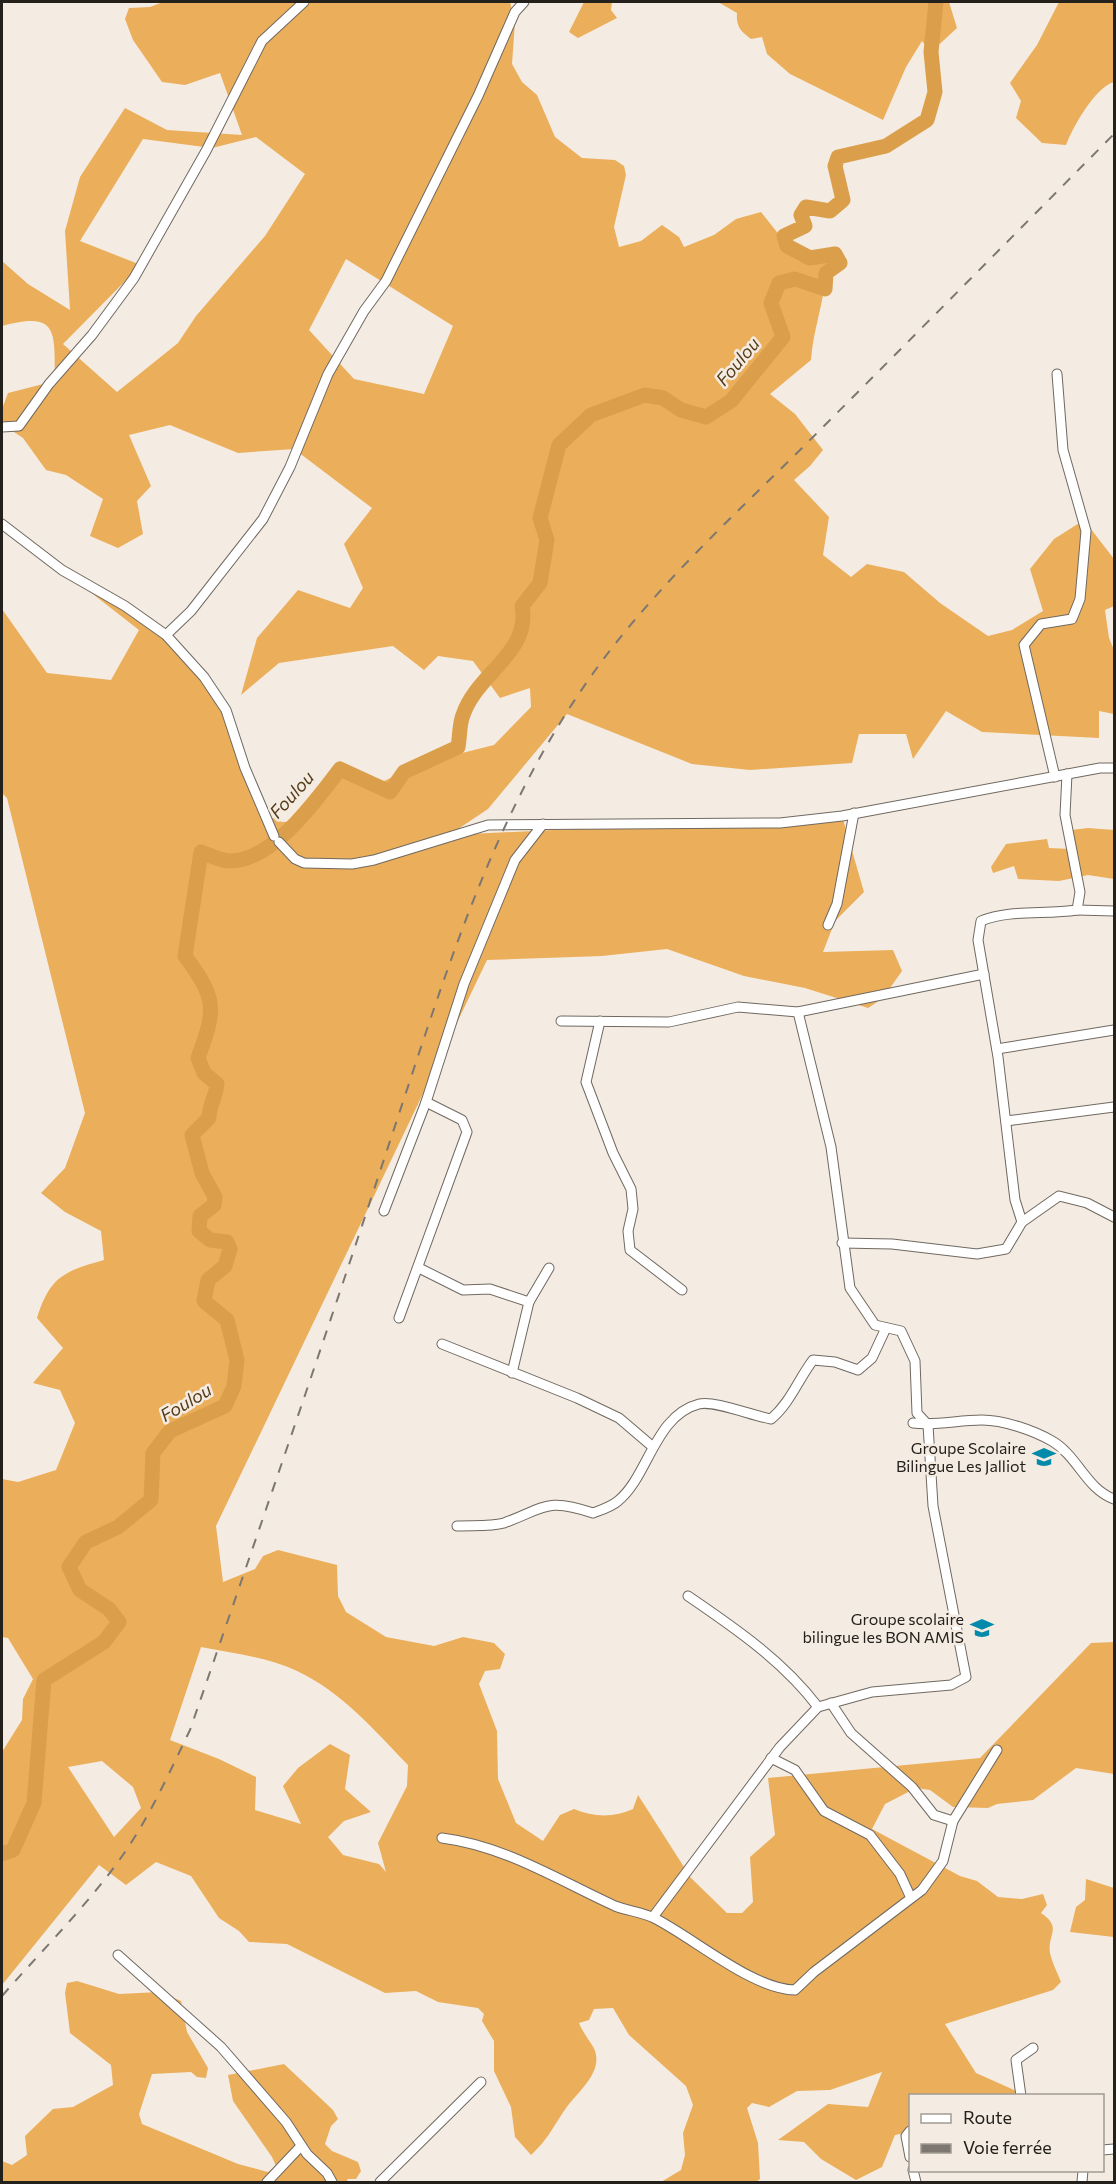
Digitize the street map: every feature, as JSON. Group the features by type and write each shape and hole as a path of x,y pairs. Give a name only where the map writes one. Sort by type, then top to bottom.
{"street":[{"path":"2,427 19,426 49,384 93,335 135,278 206,150 261,41 304,2"},
{"path":"166,635 191,611 263,519 290,467 328,374 364,311 386,281 478,96 515,12 524,2"},
{"path":"1055,777 1024,645 1041,624 1072,619 1080,599 1086,531 1063,450 1057,374"},
{"path":"2,524 62,570 125,606 166,635 204,677 226,710 245,768 276,839 296,859 304,862 352,864 374,860 488,825 780,823 854,813 1068,774 1114,768"},
{"path":"1068,774 1065,815 1077,866 1080,891 1077,910"},
{"path":"828,925 837,904 854,813"},
{"path":"384,1211 426,1102 464,984 514,860 543,824"},
{"path":"1022,1222 1015,1200 997,1049 978,940 981,921 998,914 1051,914 1077,910 1114,911"},
{"path":"561,1021 669,1022 738,1007 798,1012 984,974"},
{"path":"653,1917 771,1758 818,1707 872,1692 951,1685 966,1677 933,1506 928,1425 917,1413 915,1361 901,1330 875,1325 850,1288 831,1147 798,1012"},
{"path":"600,1021 586,1082 613,1153 631,1189 633,1209 628,1231 630,1250 682,1290"},
{"path":"997,1049 1114,1030"},
{"path":"399,1318 468,1132 462,1120 426,1102"},
{"path":"1005,1121 1114,1107"},
{"path":"843,1243 892,1244 977,1254 1006,1250 1022,1222 1059,1196 1087,1203 1114,1217"},
{"path":"419,1268 463,1290 490,1289 530,1302"},
{"path":"512,1373 530,1302 549,1268"},
{"path":"457,1526 501,1524 540,1506 569,1505 593,1514 617,1502 632,1486 652,1447 673,1419 699,1404 715,1405 771,1419 785,1408 800,1377 813,1359 835,1362 858,1370 872,1358 886,1328"},
{"path":"442,1344 577,1398 619,1418 652,1447"},
{"path":"913,1423 928,1425 983,1420 1028,1430 1053,1441 1066,1451 1100,1494 1114,1499"},
{"path":"688,1596 773,1659 804,1688 818,1707"},
{"path":"831,1703 851,1733 912,1787 934,1815 953,1821"},
{"path":"442,1838 468,1841 507,1854 618,1907 653,1917 742,1971 780,1990 795,1990 814,1972 922,1890 943,1861 953,1821 997,1750"},
{"path":"771,1758 795,1770 824,1811 870,1835 900,1874 911,1898"},
{"path":"118,1955 221,2048 286,2122 301,2145 327,2173 332,2182"},
{"path":"1021,2094 1016,2060 1033,2048"},
{"path":"380,2182 481,2082"},
{"path":"909,2132 906,2136 909,2152"},
{"path":"267,2182 301,2145"}],"shaded area":[{"path":"163,2 510,2 515,22 512,64 522,82 537,95 555,137 582,158 615,160 624,166 626,175 614,227 619,247 641,241 662,225 679,237 684,247 714,235 736,219 761,212 788,246 810,258 835,254 840,263 826,273 811,360 770,394 795,414 823,450 794,480 829,517 823,555 851,577 867,564 904,572 940,603 988,636 1012,630 1043,611 1030,569 1054,539 1084,520 1114,559 1114,606 1105,610 1109,638 1114,650 1114,714 1099,711 1099,738 982,732 946,711 913,759 906,734 859,734 852,763 750,770 692,764 567,714 488,809 449,835 842,816 864,892 835,921 823,952 893,950 902,971 883,998 868,1008 805,988 744,976 667,949 602,956 487,960 216,1526 223,1582 255,1569 263,1556 278,1550 337,1565 338,1596 346,1612 386,1637 434,1646 463,1637 494,1643 505,1654 500,1669 485,1671 479,1684 497,1731 498,1779 516,1823 543,1841 560,1815 574,1809 596,1815 618,1814 633,1809 638,1795 691,1878 727,1913 742,1913 753,1902 750,1857 775,1835 768,1778 980,1758 1091,1643 1114,1642 1114,1774 1076,1768 1033,1800 997,1804 988,1808 953,1807 930,1790 916,1788 885,1804 872,1829 960,1876 977,1881 998,1897 1022,1899 1043,1894 1047,1905 1041,1913 1048,1918 1053,1927 1050,1953 1061,1982 1053,1990 945,2024 976,2073 1023,2094 909,2094 909,2132 895,2135 882,2167 856,2180 821,2159 804,2142 778,2140 828,2104 868,2107 882,2072 830,2090 797,2091 769,2107 752,2103 747,2108 758,2143 760,2179 756,2182 661,2182 681,2170 685,2155 683,2133 693,2105 686,2086 629,2035 613,2008 594,2009 589,2020 579,2023 595,2051 595,2068 592,2076 564,2111 546,2139 531,2155 515,2137 511,2107 494,2071 494,2041 482,2021 484,2014 478,2008 438,2002 416,1991 385,1993 287,1944 249,1942 239,1931 219,1918 191,1876 156,1862 126,1885 99,1865 2,1985 2,1752 22,1720 23,1699 33,1679 8,1638 2,1637 2,1479 18,1482 56,1470 75,1423 60,1390 33,1383 63,1348 37,1318 47,1293 61,1277 104,1260 101,1231 65,1212 41,1193 65,1168 85,1113 7,798 2,793 2,609 47,673 111,680 139,630 62,570 166,635 226,710 266,815 282,822 299,821 340,769 384,781 458,747 462,753 494,745 531,707 530,688 500,698 473,661 438,656 424,670 393,646 279,663 241,695 257,638 298,590 350,608 363,588 344,544 372,508 294,449 238,453 170,425 129,435 151,486 137,501 143,534 118,548 90,536 103,499 66,475 46,470 23,438 2,424 2,409 8,393 55,381 53,338 50,330 44,324 35,321 2,326 2,261 28,284 70,310 65,231 80,177 125,108 167,130 242,135 220,73 185,85 162,82 133,40 125,19 129,8 150,7","holes":["256,137 305,174 265,236 196,316 178,343 117,392 63,344 141,265 80,241 143,139 212,148","346,259 453,326 424,394 354,379 309,330","201,1647 272,1662 312,1679 356,1712 408,1765 407,1786 378,1843 386,1872 379,1864 343,1855 328,1837 344,1821 371,1812 345,1789 350,1755 330,1744 298,1768 283,1786 301,1824 255,1810 256,1777 219,1759 170,1740","102,1761 133,1787 141,1808 114,1837 68,1767"]},
{"path":"584,2 612,2 611,10 617,18 578,38 569,32"},
{"path":"718,2 949,2 957,28 931,52 922,41 906,67 883,120 790,74 767,54 762,37 751,39 747,36 738,25 737,13"},
{"path":"1059,2 1114,2 1114,82 1099,91 1092,99 1079,118 1066,145 1042,143 1016,118 1021,101 1010,83 1037,45"},
{"path":"1088,828 1114,830 1114,879 1088,875 1059,881 1018,879 1014,866 993,873 991,867 1006,844 1047,839 1049,848 1071,849 1071,830"},
{"path":"1086,1879 1114,1888 1114,1937 1070,1932 1076,1907 1085,1900"},
{"path":"77,1981 119,1994 160,1992 181,2001 187,2032 208,2068 206,2078 197,2077 191,2072 152,2074 139,2114 142,2124 238,2164 268,2172 276,2166 233,2101 228,2075 284,2064 333,2110 338,2119 331,2126 325,2144 332,2151 358,2162 361,2171 356,2179 348,2179 346,2182 2,2182 2,2161 12,2165 27,2155 25,2136 53,2109 73,2107 113,2085 111,2065 70,2033 65,1993 67,1983"}],"waterway":[{"name":"Foulou","path":"2,1854 13,1850 34,1803 44,1680 104,1642 119,1622 109,1609 80,1590 69,1567 86,1542 118,1527 151,1500 153,1453 170,1431 225,1406 234,1386 237,1360 227,1320 204,1301 208,1280 225,1266 230,1249 227,1242 210,1240 199,1231 200,1216 214,1205 215,1197 202,1173 192,1135 209,1118 217,1084 204,1073 198,1058 210,1016 208,994 185,956 201,852 228,861 244,859 261,852 292,827 340,769 390,792 404,772 458,747 462,719 470,700 519,637 523,622 522,606 540,583 547,540 540,518 559,445 591,415 645,395 663,398 681,410 706,417 731,401 783,337 771,303 779,283 795,279 825,289 826,273 840,263 835,254 810,258 787,246 784,236 805,226 801,215 806,207 830,211 843,200 835,166 838,157 886,146 927,120 935,92 931,52 936,2"}],"railway":[{"path":"2,1996 81,1908 125,1852 152,1808 190,1730 451,960 497,843 524,787 555,732 589,679 667,583 1114,134"}],"place":[{"name":"Groupe Scolaire Bilingue Les Jalliot","path":"1044,1457"},
{"name":"Groupe scolaire bilingue les BON AMIS","path":"982,1628"}]}
